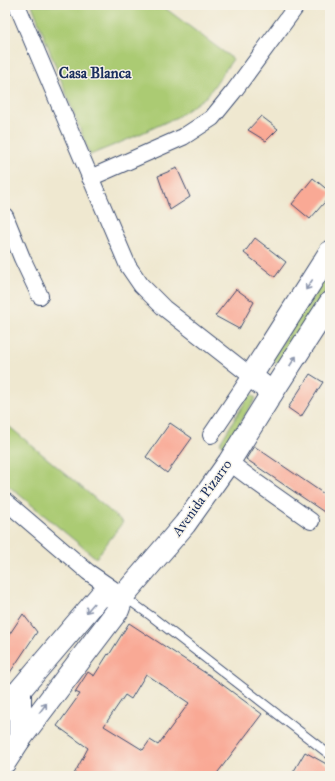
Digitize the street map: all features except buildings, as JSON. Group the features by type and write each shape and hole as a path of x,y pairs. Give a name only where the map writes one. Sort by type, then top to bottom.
{"main road":[{"path":"272,393 250,376 330,252"},
{"name":"Avenida Pizarro","path":"5,762 20,739 118,610 123,596 186,524 229,462 330,303"},
{"path":"20,739 20,690 100,595 123,596"}],"street":[{"path":"18,5 128,266 141,285 164,308 250,376 211,435"},
{"path":"90,178 182,138 212,118 234,91 295,8 292,5"},
{"path":"5,216 22,258 40,296"},
{"path":"229,462 311,521"},
{"path":"5,501 88,572 123,596"},
{"path":"5,690 10,694 20,739"}],"lane":[{"path":"123,596 330,755"}],"green space":[{"path":"32,5 161,5 233,59 207,96 177,117 90,155"},
{"path":"330,271 330,284 278,364 271,360"},
{"path":"250,394 256,398 225,447 220,443"},
{"path":"5,423 123,522 96,558 5,483"}],"district":[{"name":"Casa Blanca","path":"95,73"}]}
